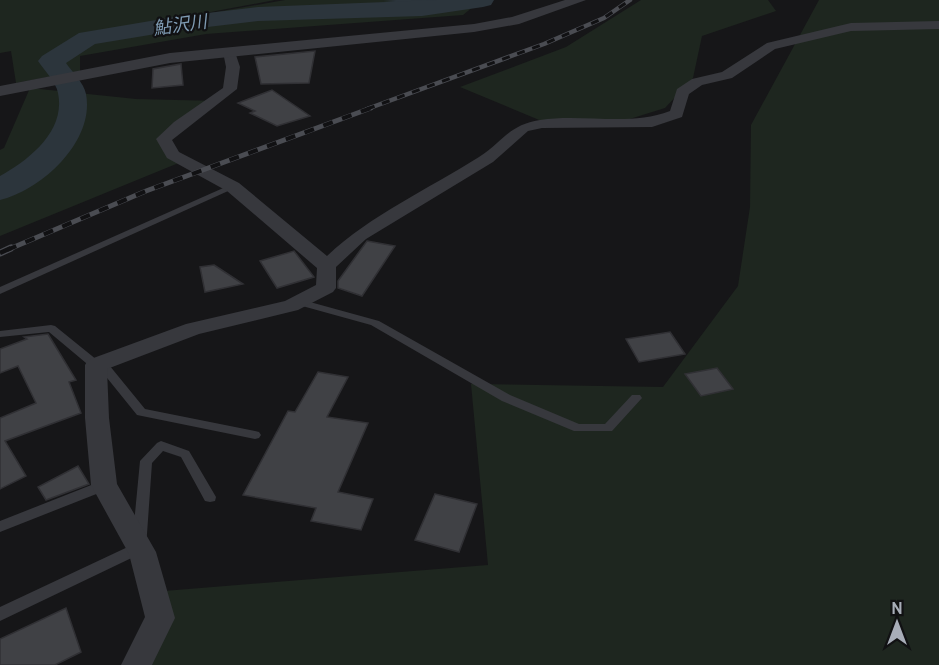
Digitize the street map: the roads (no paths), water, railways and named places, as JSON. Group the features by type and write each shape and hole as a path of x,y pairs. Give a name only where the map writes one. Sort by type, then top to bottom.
{"street":[{"path":"5,90 170,58 474,28 514,21 579,0"},
{"path":"136,665 159,618 139,548 104,485 97,418 99,364 193,329 291,306 326,288 327,266 360,235 487,159 523,128 542,124 652,123 677,114 682,92 697,82 727,75 771,46 850,27 939,25"},
{"path":"229,52 232,67 230,89 218,101 178,125 164,139 173,155 226,183 327,266"}],"lane":[{"path":"0,291 226,183"},
{"path":"299,302 375,323 506,398 578,428 608,428 636,398"},
{"path":"0,334 51,328 99,364 141,412 255,435"},
{"path":"0,614 139,548 146,461 161,446 185,454 210,497"},
{"path":"0,527 104,485"}],"waterway":[{"name":"鮎沢川","path":"0,190 36,169 61,140 73,114 72,91 51,61 88,38 174,24 258,14 422,9 483,0"}],"railway":[{"path":"367,109 544,44 604,18 630,0"},
{"path":"7,250 146,191 371,108"},
{"path":"0,253 11,248"}]}
